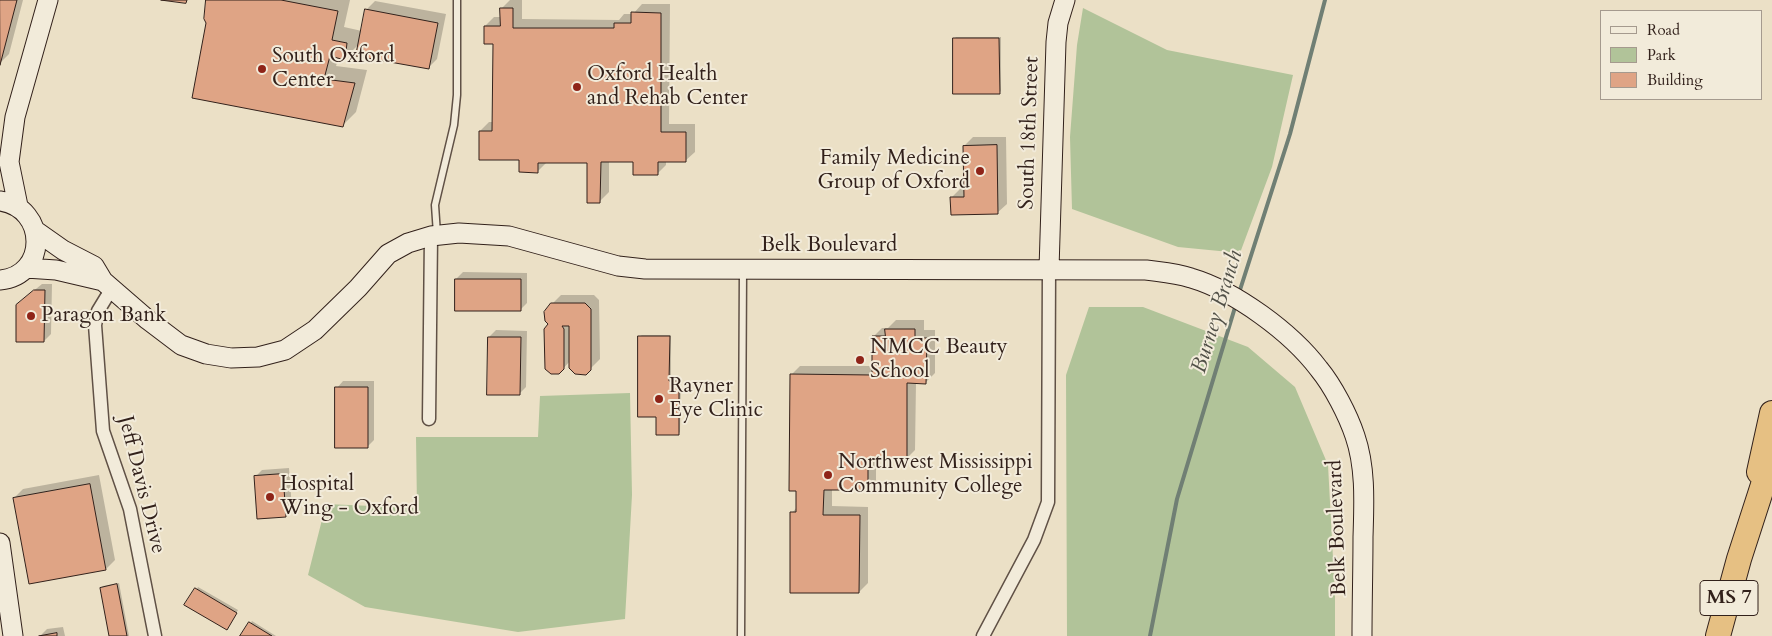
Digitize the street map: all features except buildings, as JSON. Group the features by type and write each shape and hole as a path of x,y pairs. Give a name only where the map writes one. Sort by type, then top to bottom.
{"highway":[{"name":"MS 7","path":"1718,636 1739,559 1772,413"},
{"name":"MS 7","path":"1739,559 1772,457"}],"street":[{"path":"2,284 26,268 35,251 36,231 26,213 9,203 4,170 15,117 48,0"},
{"name":"South 18th Street","path":"1049,269 1056,42 1058,22 1065,0"},
{"name":"Belk Boulevard","path":"36,231 63,250 94,266 108,284 148,320 181,345 206,354 232,358 258,357 285,350 315,330 358,288 388,254 408,243 434,235 459,233 509,236 618,266 645,269 1146,270 1190,278 1238,299 1263,316 1292,341 1319,369 1338,399 1355,436 1362,472 1364,504 1362,636"},
{"path":"430,419 434,235"},
{"name":"Belk Boulevard","path":"26,268 56,270 108,284"},
{"path":"983,636 1034,540 1048,502 1049,269"},
{"name":"Jeff Davis Drive","path":"108,284 95,325 103,431 130,509 155,636"},
{"path":"0,543 13,636"}],"lane":[{"path":"434,235 436,205 454,122 457,0"},
{"path":"741,636 744,269"}],"green space":[{"path":"1083,8 1167,50 1293,75 1272,167 1240,253 1178,247 1072,209 1070,137 1077,45"},
{"path":"1089,307 1143,307 1248,347 1295,387 1328,465 1335,596 1335,636 1067,636 1066,375"},
{"path":"630,393 632,495 625,619 518,632 365,607 308,575 326,504 417,508 416,437 538,437 540,396"}],"waterway":[{"name":"Burney Branch","path":"1239,293 1290,134 1325,0"},
{"name":"Burney Branch","path":"1150,636 1177,499 1236,304"}],"place":[{"name":"South Oxford Center","path":"262,69"},
{"name":"Oxford Health and Rehab Center","path":"577,87"},
{"name":"Family Medicine Group of Oxford","path":"980,171"},
{"name":"Paragon Bank","path":"31,316"},
{"name":"NMCC Beauty School","path":"860,360"},
{"name":"Rayner Eye Clinic","path":"659,399"},
{"name":"Northwest Mississippi Community College","path":"828,475"},
{"name":"Hospital Wing - Oxford","path":"270,497"}]}
